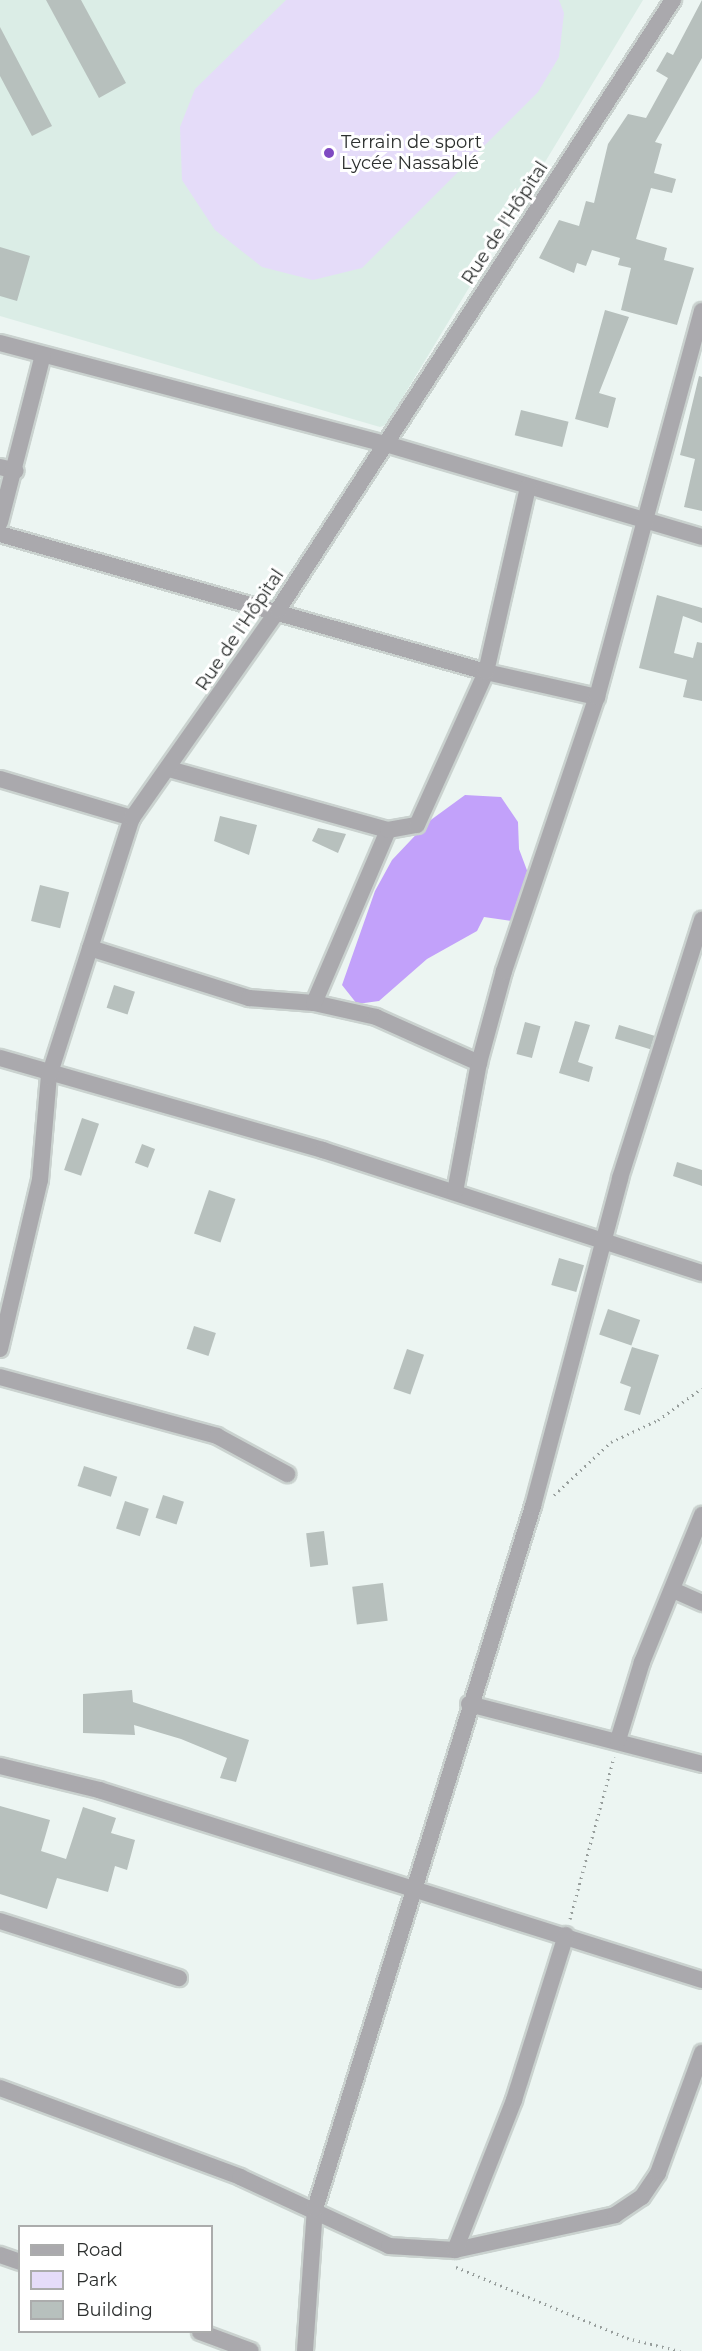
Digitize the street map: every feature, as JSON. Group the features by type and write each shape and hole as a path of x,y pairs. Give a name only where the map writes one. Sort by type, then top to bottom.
{"street":[{"name":"Rue de l'Hôpital","path":"0,1348 40,1180 49,1076 132,818 169,769 278,610 673,0"},
{"path":"455,1192 479,1063 597,697 702,311"},
{"path":"0,342 386,444 644,522 702,537"},
{"path":"0,522 8,469 43,355"},
{"path":"169,769 388,830 417,825 486,672 528,487"},
{"path":"0,534 278,610 486,672 597,697"},
{"path":"0,779 132,818"},
{"path":"314,1003 388,830"},
{"path":"305,2351 315,2209 415,1889 469,1704 533,1506 602,1241 702,920"},
{"path":"90,948 249,998 314,1003 376,1017 479,1063"},
{"path":"0,1058 49,1076 323,1150 702,1273"},
{"path":"0,1377 217,1436 287,1474"},
{"path":"618,1740 642,1662 702,1515"},
{"path":"673,1590 702,1603"},
{"path":"469,1704 618,1740 702,1764"},
{"path":"0,1767 99,1790 566,1935 702,1980"},
{"path":"0,1921 179,1978"},
{"path":"451,2257 518,2090 566,1935"},
{"path":"0,2088 315,2209 389,2246 451,2257 615,2215 642,2197 658,2173 702,2053"},
{"path":"0,2255 18,2261"},
{"path":"205,2333 251,2351"}],"path":[{"path":"533,1506 558,1493 611,1442 658,1420 702,1388"},
{"path":"566,1935 618,1740"},
{"path":"451,2257 627,2338 680,2351"}],"shaded area":[{"path":"0,0 643,0 386,425 380,427 0,316"},
{"path":"465,795 501,797 518,822 519,849 531,881 521,908 512,921 484,917 477,931 427,959 379,1001 357,1004 342,985 375,891 392,860 428,822"}],"green space":[{"name":"Terrain de sport Lycée Nassablé","path":"286,0 559,0 564,13 559,57 538,92 362,268 313,280 262,267 215,230 182,180 180,127 195,89"}],"building":[{"path":"46,0 81,0 126,83 99,98"},
{"path":"702,0 702,58 655,142 662,144 654,173 676,179 672,193 651,188 636,239 667,248 664,260 694,268 677,325 621,310 631,268 618,265 620,258 592,250 586,266 577,263 574,273 539,258 559,220 579,226 586,201 594,203 608,144 628,114 646,118 668,78 656,71 667,52 673,55"},
{"path":"0,27 52,126 32,136 0,76"},
{"path":"0,247 30,256 17,301 0,296"},
{"path":"605,310 629,317 599,393 616,398 608,428 575,419"},
{"path":"699,376 702,377 702,511 684,507 695,459 680,455"},
{"path":"521,410 569,422 562,447 515,435"},
{"path":"657,595 702,608 702,623 683,616 674,653 693,658 697,642 702,643 702,701 683,697 687,680 639,668"},
{"path":"220,816 257,825 249,855 214,841"},
{"path":"318,828 346,834 338,853 312,841"},
{"path":"40,885 69,892 60,928 31,921"},
{"path":"114,985 135,992 128,1015 107,1008"},
{"path":"575,1021 590,1025 578,1062 593,1067 589,1082 559,1073"},
{"path":"525,1022 540,1026 532,1058 516,1054"},
{"path":"619,1025 654,1036 650,1049 615,1038"},
{"path":"82,1118 99,1124 81,1176 64,1170"},
{"path":"142,1144 155,1149 148,1168 135,1163"},
{"path":"677,1162 702,1170 702,1186 673,1176"},
{"path":"209,1190 235,1199 220,1243 194,1233"},
{"path":"559,1258 584,1265 576,1292 551,1285"},
{"path":"608,1309 640,1320 631,1346 599,1335"},
{"path":"194,1326 216,1333 208,1356 187,1349"},
{"path":"632,1347 659,1355 640,1415 624,1410 631,1387 620,1383"},
{"path":"407,1349 424,1355 410,1395 393,1389"},
{"path":"84,1466 117,1477 111,1497 78,1486"},
{"path":"163,1495 184,1502 177,1525 156,1518"},
{"path":"125,1501 149,1509 140,1536 116,1529"},
{"path":"324,1531 328,1565 310,1567 306,1533"},
{"path":"383,1583 388,1621 357,1624 352,1587"},
{"path":"132,1690 133,1702 249,1740 236,1782 220,1778 227,1758 181,1739 134,1725 135,1735 83,1733 83,1694"},
{"path":"0,1806 50,1820 41,1851 66,1859 83,1807 116,1818 111,1833 135,1840 127,1870 115,1866 108,1892 57,1878 47,1909 0,1894"}],"place":[{"name":"Terrain de sport Lycée Nassablé","path":"329,153"}]}
